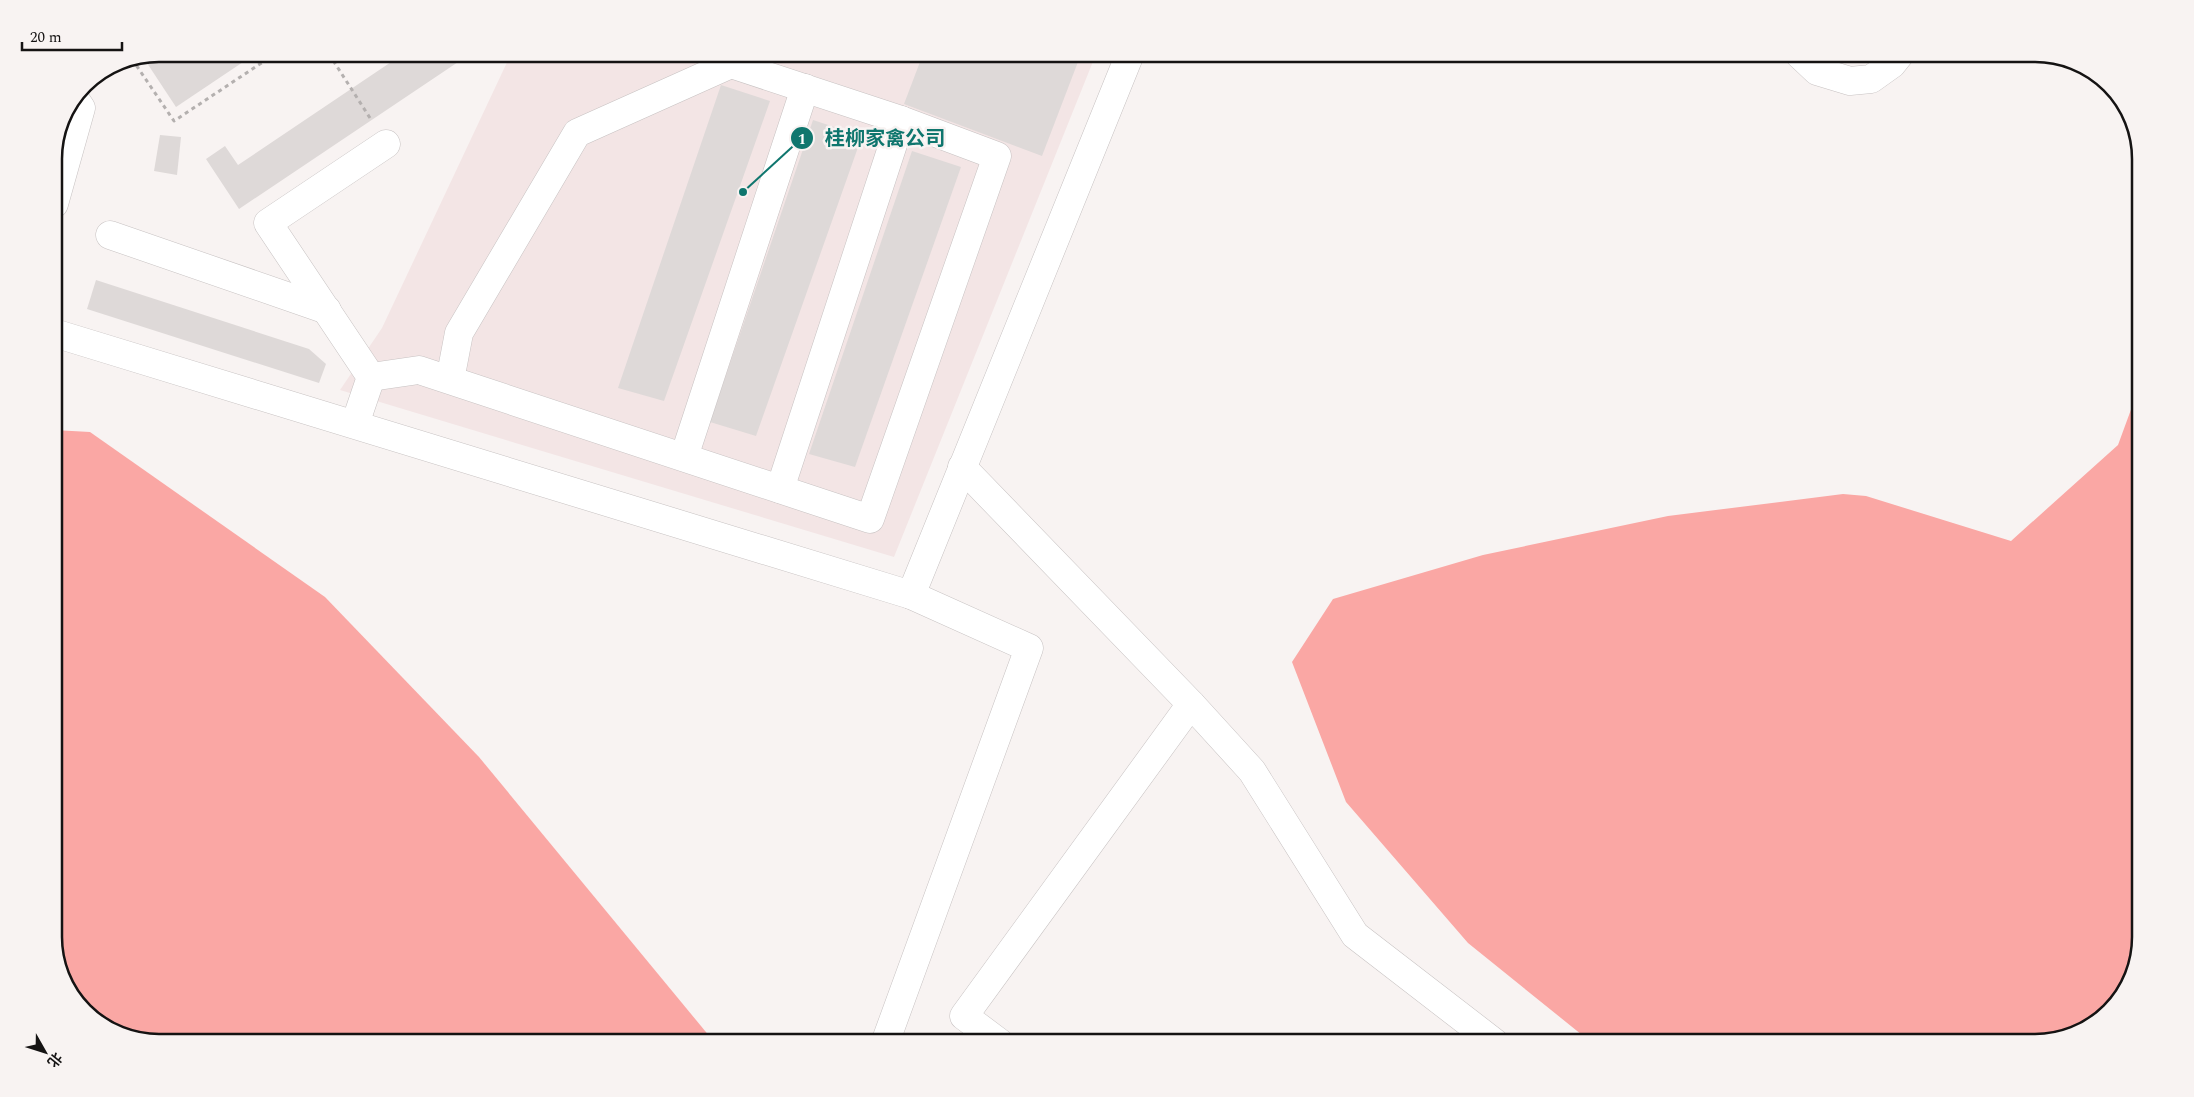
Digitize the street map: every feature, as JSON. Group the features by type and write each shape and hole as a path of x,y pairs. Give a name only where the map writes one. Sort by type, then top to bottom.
{"street":[{"path":"911,595 1127,62"},
{"path":"1808,62 1817,71 1850,81 1871,79 1894,62"},
{"path":"371,377 420,370 450,380 684,458 870,519 997,156 901,120 731,64 577,133 459,333 450,380"},
{"path":"684,458 805,88"},
{"path":"63,173 82,108 80,105"},
{"path":"780,489 901,120"},
{"path":"371,377 268,223 386,144"},
{"path":"110,235 326,310"},
{"path":"63,335 911,595 1029,648 888,1034"},
{"path":"355,424 371,377"},
{"path":"962,467 1191,704 1252,770 1355,935 1483,1034"},
{"path":"988,1034 964,1016 1191,704"}],"path":[{"path":"136,65 174,121 262,63"},
{"path":"335,63 386,144"}],"shaded area":[{"path":"507,63 1093,63 894,557 340,390 382,328"},
{"path":"2131,409 2131,950 2121,980 2103,1006 2083,1021 2059,1031 2047,1034 1581,1034 1468,943 1346,802 1292,662 1333,599 1483,555 1668,516 1843,494 1866,496 2011,541 2118,445"},
{"path":"63,430 90,432 325,597 479,757 708,1034 147,1034 128,1029 106,1018 79,991 68,969 63,944"}],"building":[{"path":"147,63 242,63 176,107"},
{"path":"390,63 457,63 239,209 206,159 225,146 238,165"},
{"path":"920,63 1078,63 1042,156 904,104"},
{"path":"721,85 770,101 664,401 618,388"},
{"path":"813,120 862,136 756,436 710,422"},
{"path":"160,135 181,137 177,175 154,171"},
{"path":"912,151 961,167 855,467 809,454"},
{"path":"96,280 309,349 326,364 319,383 87,309"}],"place":[{"name":"桂柳家禽公司","path":"743,192"}]}
